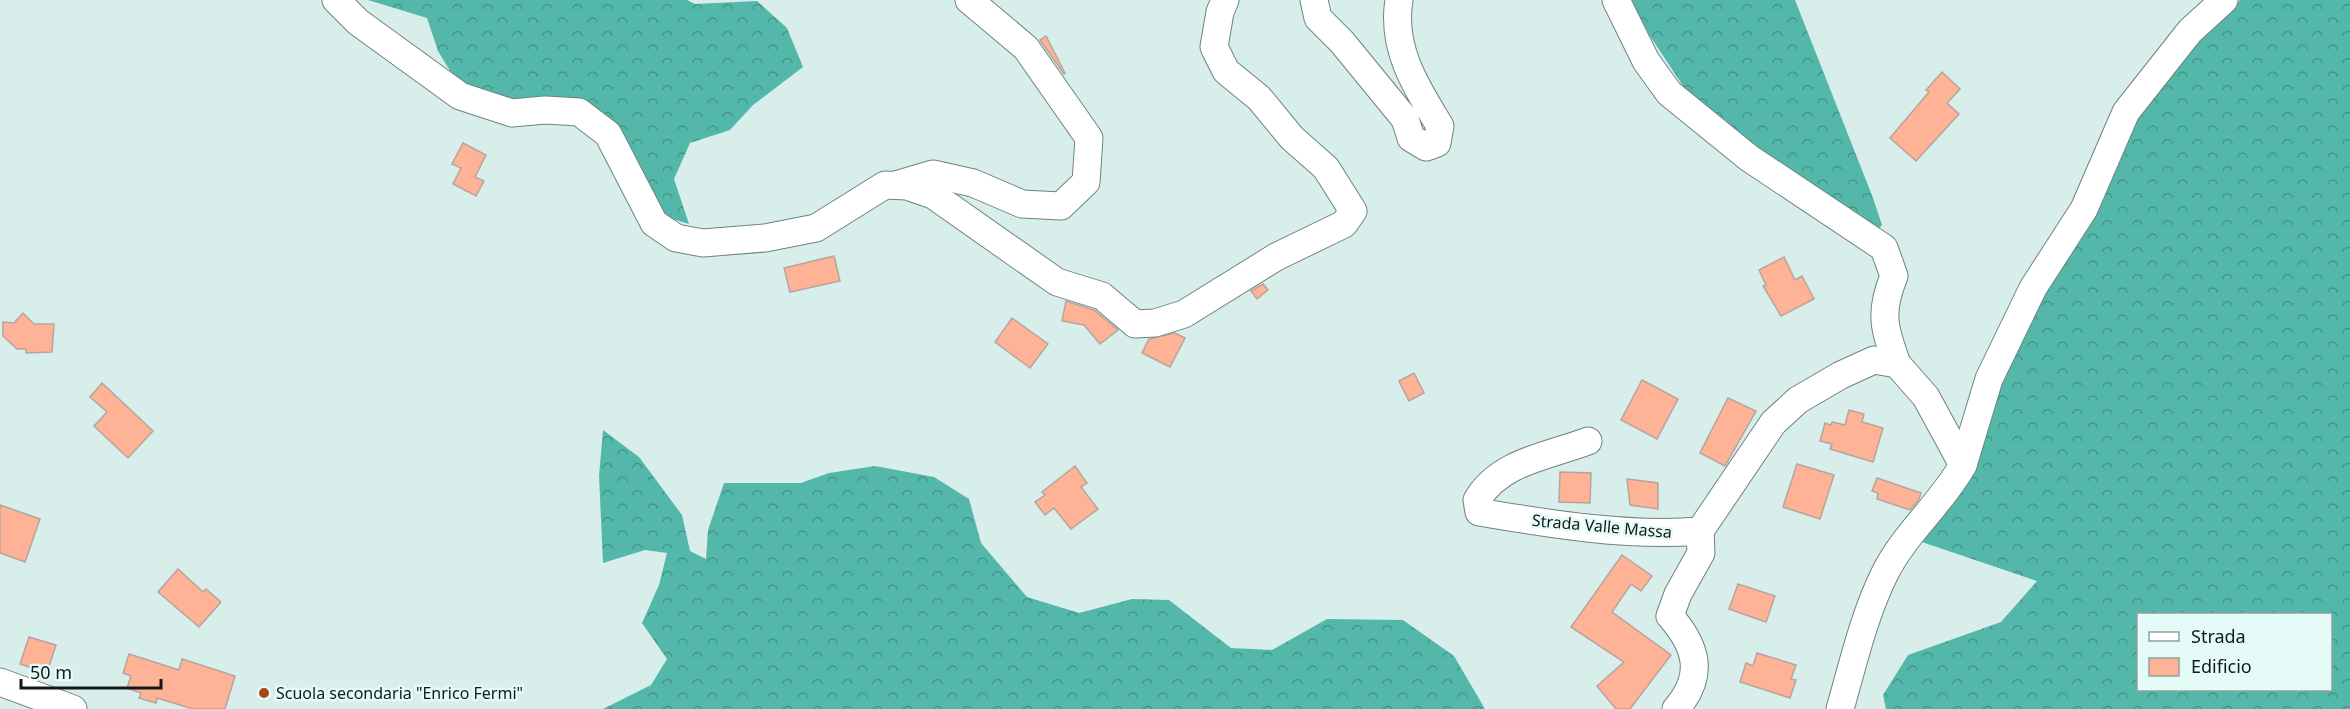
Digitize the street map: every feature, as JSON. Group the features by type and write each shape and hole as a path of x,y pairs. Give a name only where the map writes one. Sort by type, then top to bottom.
{"street":[{"path":"336,0 358,22 460,96 512,113 545,110 579,112 608,134 654,223 676,238 703,243 765,238 816,228 885,185 907,186 933,195 1057,282 1102,296 1131,324 1155,323 1184,314 1276,257 1344,224 1353,211 1326,168 1292,138 1259,98 1226,71 1214,47 1220,12 1225,0"},
{"path":"895,185 933,174 973,183 1022,204 1061,206 1086,182 1089,138 1026,48 969,0"},
{"path":"1314,0 1318,18 1342,42 1405,120 1411,138 1426,147 1437,143 1440,126 1409,70 1399,43 1399,0"},
{"path":"1616,0 1646,62 1676,100 1749,158 1884,248 1894,276 1884,301 1886,331 1897,364 1926,397 1963,465"},
{"path":"1840,709 1860,640 1885,573 1916,526 1948,492 1963,465 1989,380 2033,288 2084,209 2126,112 2190,31 2224,0"},
{"path":"1676,709 1695,679 1693,655 1684,632 1670,616 1701,553 1701,531 1773,423 1798,400 1841,375 1874,360 1897,364"},
{"name":"Strada Valle Massa","path":"1588,441 1508,468 1486,485 1477,500 1479,512 1632,531 1676,533 1701,531"},
{"path":"0,682 73,709"}],"green space":[{"path":"368,0 687,0 695,4 757,1 787,28 803,67 753,105 730,130 690,143 674,179 689,224 657,214 599,140 573,123 464,94 438,51 427,18"},
{"path":"1630,0 1795,0 1873,198 1882,225 1877,231 1801,194 1689,95 1650,36"},
{"path":"2240,0 2350,0 2350,709 1886,709 1883,695 1908,655 2001,622 2037,581 1919,541 2001,370 2132,123 2175,64"},
{"path":"603,430 639,457 682,515 690,551 706,559 708,530 724,483 801,483 829,473 875,466 934,477 969,499 981,543 1027,597 1079,613 1132,599 1169,600 1231,648 1272,650 1327,619 1403,620 1454,656 1485,709 603,709 651,685 667,659 642,623 659,585 667,553 645,550 603,563 599,476"}],"building":[{"path":"1046,36 1065,73 1064,74 1040,40"},
{"path":"1942,72 1960,89 1947,103 1959,114 1916,161 1890,138 1929,92 1926,90"},
{"path":"463,143 486,155 475,177 484,181 476,196 453,184 461,168 452,164"},
{"path":"834,256 840,281 790,292 784,268"},
{"path":"1784,257 1795,280 1802,276 1814,299 1781,316 1763,286 1766,285 1759,270"},
{"path":"1263,284 1268,290 1257,299 1251,291"},
{"path":"1066,301 1094,310 1118,330 1100,344 1084,325 1062,321"},
{"path":"23,313 34,324 54,324 52,352 26,353 26,349 17,349 3,336 3,322 14,323"},
{"path":"1012,318 1048,344 1030,368 995,342"},
{"path":"1175,333 1185,338 1170,367 1142,353 1149,339"},
{"path":"1414,373 1424,393 1409,401 1399,381"},
{"path":"1642,380 1678,399 1657,439 1621,420"},
{"path":"102,383 153,431 128,458 94,426 107,412 90,397"},
{"path":"1728,398 1756,411 1725,466 1700,453"},
{"path":"1849,410 1864,414 1862,422 1883,428 1873,462 1830,449 1832,444 1820,441 1825,423 1845,425"},
{"path":"1797,464 1834,475 1820,519 1783,507"},
{"path":"1075,466 1087,483 1081,487 1098,509 1071,529 1054,508 1045,515 1035,502 1045,495 1042,492"},
{"path":"1560,472 1591,473 1590,503 1559,502"},
{"path":"1877,478 1921,493 1919,499 1910,510 1877,499 1878,493 1872,491"},
{"path":"1627,479 1658,483 1658,509 1630,505"},
{"path":"0,505 40,519 25,562 0,553"},
{"path":"1622,555 1652,576 1641,591 1631,584 1612,612 1671,655 1630,709 1616,709 1597,686 1624,662 1571,627"},
{"path":"178,569 203,592 206,589 221,602 199,627 158,592"},
{"path":"1738,584 1775,596 1766,622 1729,609"},
{"path":"29,637 56,645 47,673 20,664"},
{"path":"1757,653 1796,665 1791,679 1796,680 1790,698 1740,682 1746,663 1753,666"},
{"path":"129,654 179,670 182,659 235,676 225,709 193,709 157,698 156,703 139,698 141,693 127,688 131,676 123,673"}],"place":[{"name":"Scuola secondaria \"Enrico Fermi\"","path":"264,693"}]}
